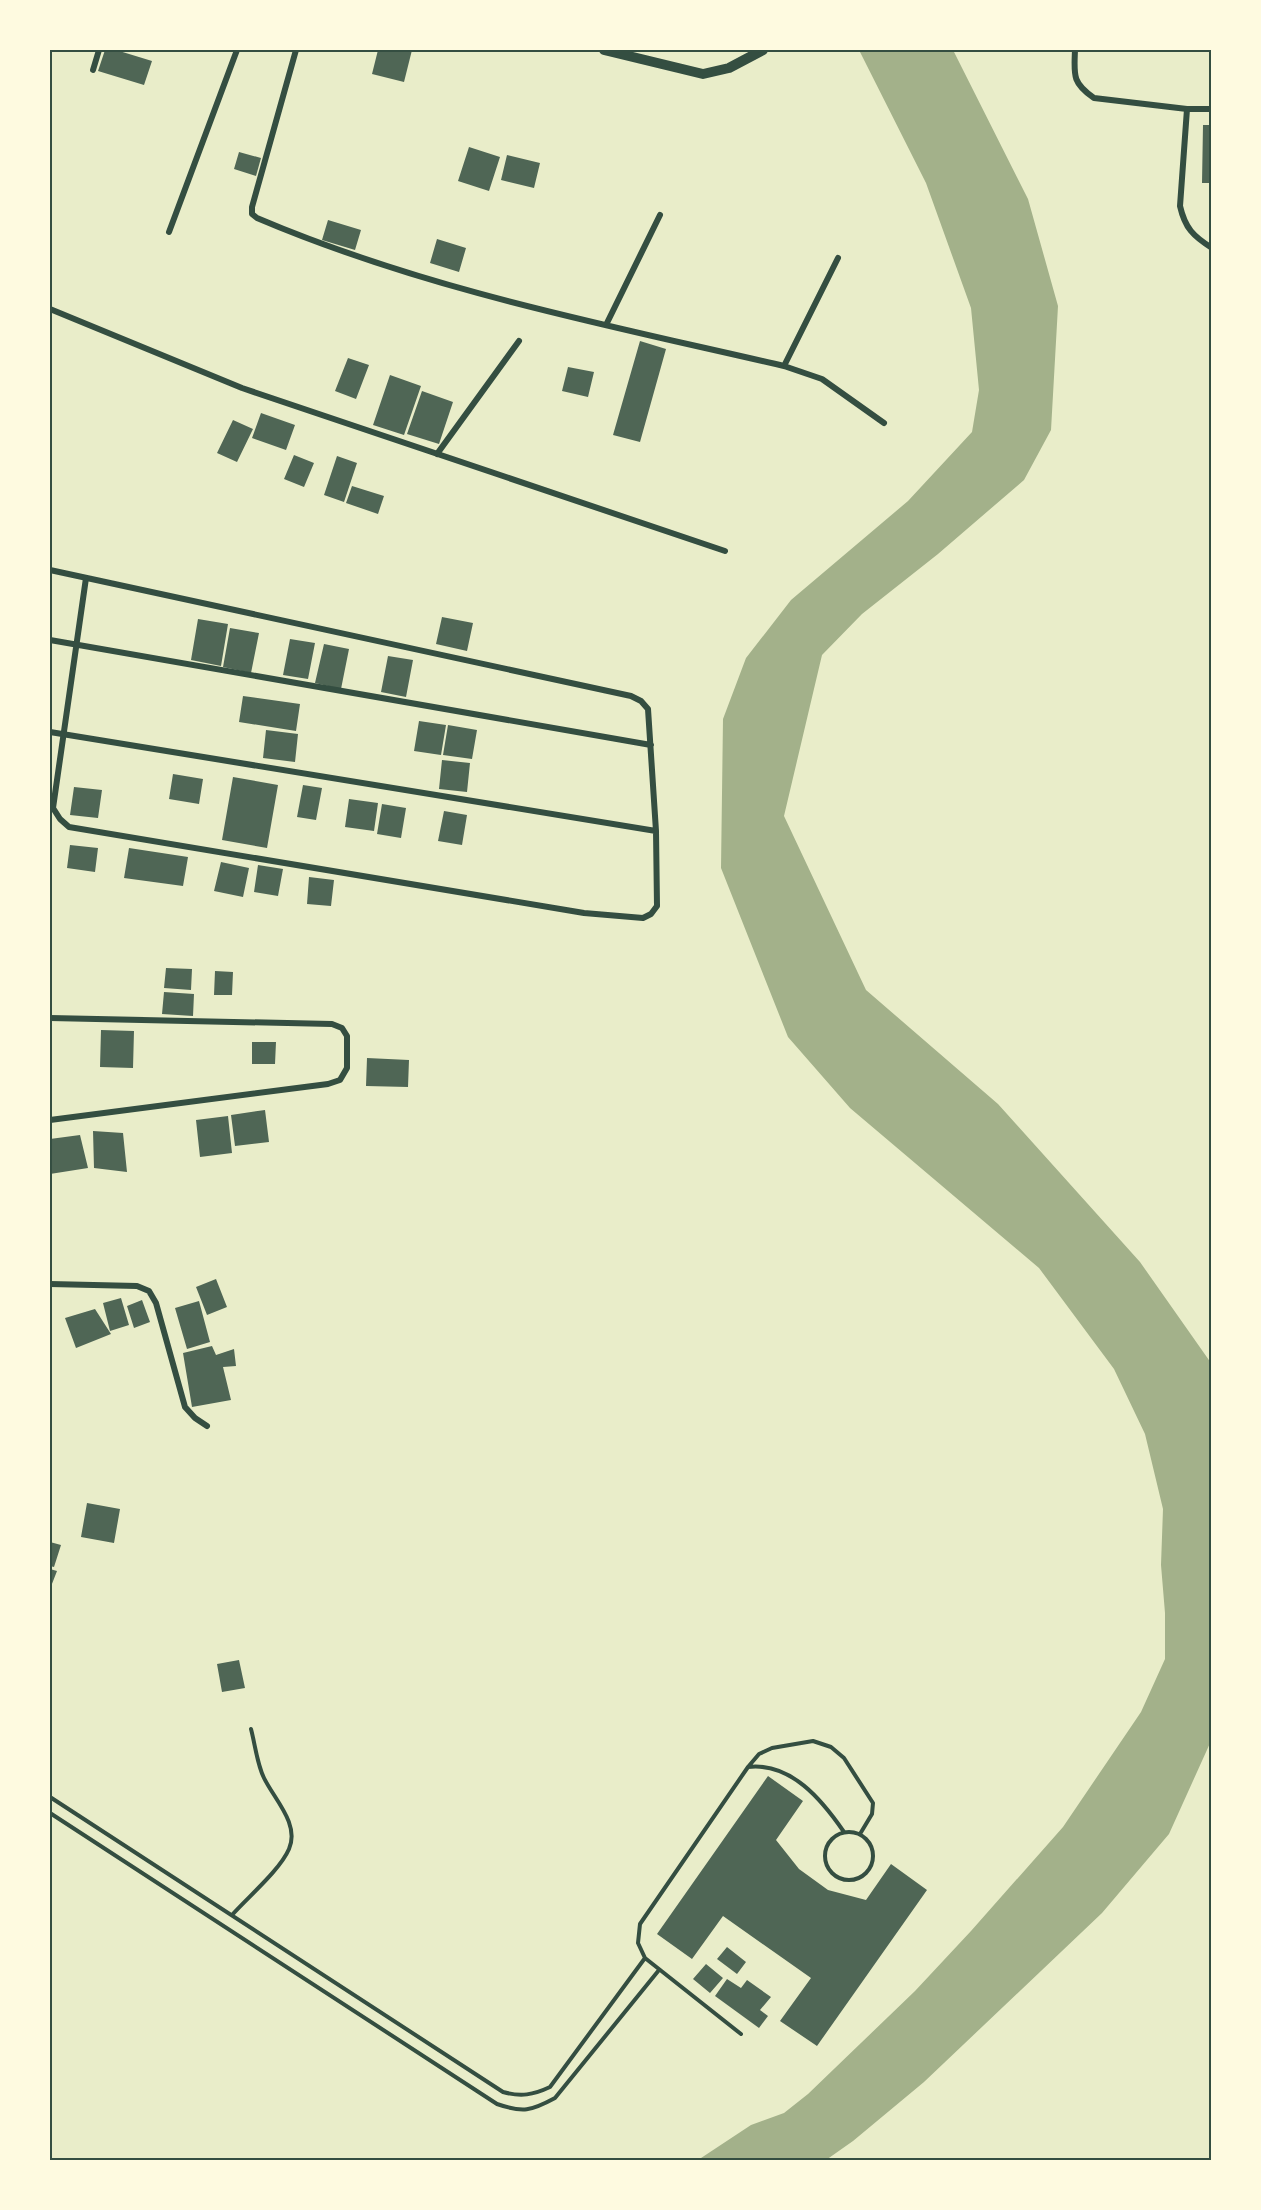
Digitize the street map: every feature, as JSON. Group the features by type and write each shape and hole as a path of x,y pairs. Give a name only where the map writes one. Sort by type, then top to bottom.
{"street":[{"path":"93,70 99,50"},
{"path":"169,232 237,50"},
{"path":"296,50 252,207 252,214 257,218 318,244 492,297 784,366 822,379 884,423"},
{"path":"604,50 702,74 729,68 763,50"},
{"path":"1075,50 1074,78 1081,90 1094,98 1187,109 1212,109"},
{"path":"1187,109 1180,206 1183,222 1196,237 1212,248"},
{"path":"606,325 660,214"},
{"path":"784,366 838,258"},
{"path":"50,309 242,388 725,552"},
{"path":"437,454 519,341"},
{"path":"50,570 631,696 641,701 648,709 651,745 657,906 651,914 642,918 584,913 69,827 53,808 86,578"},
{"path":"50,640 651,745"},
{"path":"50,732 656,831"},
{"path":"50,1018 332,1024 342,1028 347,1036 348,1068 340,1080 328,1084 50,1120"},
{"path":"50,1284 137,1287 149,1291 156,1303 185,1407 195,1418 207,1425"}],"lane":[{"path":"232,1915 282,1862 290,1847 292,1834 287,1817 263,1776 251,1729"},
{"path":"741,2034 645,1958 638,1943 640,1924 748,1767 759,1754 772,1748 813,1741 831,1747 844,1758 873,1803 872,1814 861,1834"},
{"path":"748,1767 763,1765 778,1769 791,1777 817,1798 844,1832"},
{"path":"50,1797 503,2092 517,2096 534,2095 550,2087 645,1958"},
{"path":"50,1813 497,2104 516,2110 535,2109 555,2098 659,1970"},
{"path":"852,1831 861,1834 872,1846 873,1863 864,1876 856,1880 848,1880 832,1874 825,1859 829,1842 844,1832 852,1831"}],"shaded area":[{"path":"859,50 953,50 1028,199 1058,306 1051,430 1024,480 938,554 862,614 822,655 784,816 866,990 998,1104 1140,1262 1211,1363 1211,1741 1169,1834 1102,1913 924,2082 853,2141 826,2160 698,2160 751,2125 784,2113 808,2094 915,1991 971,1931 1063,1827 1141,1712 1165,1659 1165,1613 1161,1565 1163,1509 1145,1434 1114,1369 1039,1268 850,1108 788,1037 721,868 723,719 746,658 791,600 908,501 972,432 979,390 971,308 926,183"}],"building":[{"path":"105,50 116,50 152,61 144,85 98,71"},
{"path":"378,50 412,50 404,82 372,74"},
{"path":"1203,125 1212,125 1212,183 1202,183"},
{"path":"469,147 500,157 489,191 458,181"},
{"path":"239,152 261,158 256,176 234,169"},
{"path":"507,155 540,163 534,188 501,180"},
{"path":"328,220 361,230 355,250 322,240"},
{"path":"437,239 466,248 459,272 430,263"},
{"path":"640,341 666,349 640,442 613,435"},
{"path":"348,358 369,365 356,399 335,391"},
{"path":"568,367 594,372 588,397 562,391"},
{"path":"390,375 421,386 404,435 373,425"},
{"path":"422,391 453,402 439,444 407,434"},
{"path":"261,413 295,425 286,450 252,438"},
{"path":"233,420 253,429 237,462 217,453"},
{"path":"294,455 314,463 304,487 284,479"},
{"path":"337,456 357,463 344,502 324,495"},
{"path":"352,486 384,496 378,514 346,503"},
{"path":"442,617 473,623 467,651 436,644"},
{"path":"198,619 228,624 221,666 191,660"},
{"path":"230,628 259,633 251,673 223,667"},
{"path":"290,639 315,643 308,679 283,675"},
{"path":"324,644 349,649 341,689 315,683"},
{"path":"388,656 413,660 406,697 381,692"},
{"path":"243,696 300,704 296,731 239,722"},
{"path":"419,721 446,725 441,755 414,751"},
{"path":"448,725 477,730 472,759 443,755"},
{"path":"266,730 298,734 295,762 263,758"},
{"path":"442,760 470,763 467,792 439,789"},
{"path":"173,774 203,779 199,804 169,799"},
{"path":"233,777 278,785 267,848 222,840"},
{"path":"303,785 322,788 316,820 297,817"},
{"path":"74,787 102,790 98,818 70,815"},
{"path":"349,799 378,803 374,831 345,827"},
{"path":"382,804 406,808 401,838 377,834"},
{"path":"444,811 467,815 462,845 438,841"},
{"path":"70,845 98,848 95,872 67,868"},
{"path":"129,848 188,857 183,886 124,878"},
{"path":"221,862 249,868 243,897 214,891"},
{"path":"258,865 283,869 278,896 254,892"},
{"path":"309,877 334,880 331,906 307,904"},
{"path":"166,968 192,969 191,990 164,988"},
{"path":"215,971 233,972 232,995 214,995"},
{"path":"164,992 194,994 193,1016 162,1014"},
{"path":"101,1030 134,1031 133,1068 100,1067"},
{"path":"252,1042 276,1042 275,1064 252,1064"},
{"path":"367,1058 409,1060 408,1087 366,1086"},
{"path":"265,1110 269,1142 235,1146 231,1115"},
{"path":"228,1116 232,1153 200,1157 196,1120"},
{"path":"93,1131 123,1133 127,1172 94,1168"},
{"path":"80,1135 88,1168 50,1174 50,1139"},
{"path":"216,1279 227,1307 207,1315 196,1287"},
{"path":"121,1298 129,1325 110,1331 103,1303"},
{"path":"142,1300 150,1322 134,1328 127,1306"},
{"path":"199,1301 210,1342 187,1349 175,1308"},
{"path":"95,1309 111,1334 76,1348 65,1318"},
{"path":"212,1346 216,1355 234,1349 236,1366 223,1367 231,1400 192,1407 183,1353"},
{"path":"87,1503 120,1509 114,1543 81,1537"},
{"path":"50,1542 61,1545 54,1567 50,1566"},
{"path":"50,1569 57,1571 50,1589"},
{"path":"239,1660 245,1688 222,1692 217,1664"},
{"path":"768,1776 803,1801 776,1840 799,1869 828,1890 866,1900 891,1864 927,1890 817,2046 780,2021 811,1978 723,1916 692,1959 657,1934"},
{"path":"727,1947 746,1962 737,1974 717,1959"},
{"path":"706,1964 723,1978 710,1993 693,1979"},
{"path":"727,1979 741,1988 747,1980 771,1997 760,2010 768,2016 759,2028 715,1996"}]}
